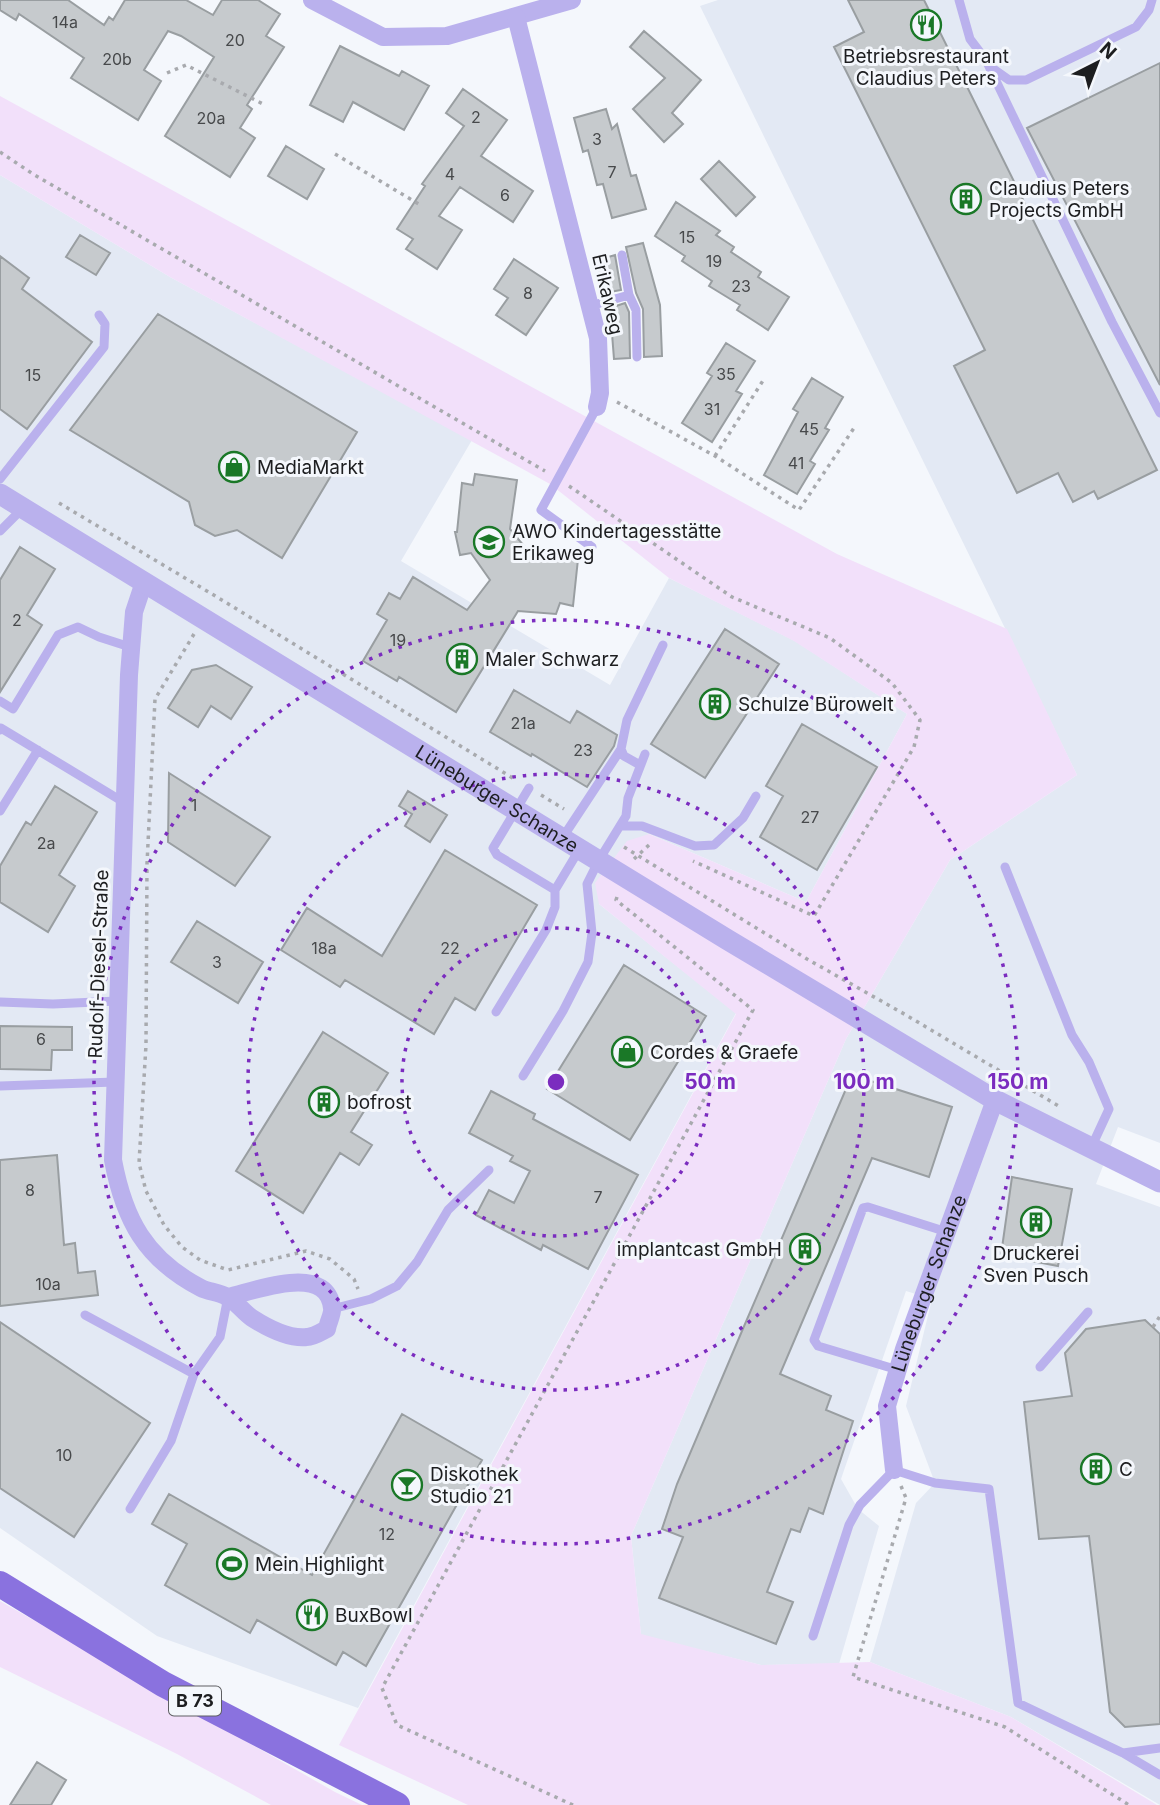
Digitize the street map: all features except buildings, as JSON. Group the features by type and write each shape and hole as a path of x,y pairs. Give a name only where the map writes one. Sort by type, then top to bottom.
{"main road":[{"name":"B 73","path":"0,1584 163,1684 397,1805"}],"street":[{"path":"312,0 383,37 447,36 572,0"},
{"name":"Erikaweg","path":"516,17 598,338 599,400"},
{"name":"Lüneburger Schanze","path":"0,495 995,1100 1160,1182"},
{"name":"Rudolf-Diesel-Straße","path":"144,582 134,612 130,647 113,1160 119,1194 133,1224 149,1248 168,1267 202,1289 228,1297 251,1318 291,1336 309,1337 327,1329 332,1309"},
{"name":"Lüneburger Schanze","path":"894,1470 887,1406 995,1100"},
{"path":"228,1297 297,1281 312,1282 327,1293 332,1309"}],"lane":[{"path":"959,0 970,39 992,68 1009,80 1026,80 1136,27 1149,10 1152,0"},
{"path":"985,58 1111,322 1160,413"},
{"path":"622,255 629,295 636,310 637,357"},
{"path":"590,306 629,295"},
{"path":"0,479 104,347 105,324 99,315"},
{"path":"593,547 541,510 599,400"},
{"path":"0,531 23,508"},
{"path":"0,701 13,709 58,635 78,627 130,647"},
{"path":"496,1012 546,930 555,907 555,890 571,843 621,749 627,720 663,645"},
{"path":"0,730 1,728 125,803"},
{"path":"621,749 624,755 640,765"},
{"path":"0,811 38,750"},
{"path":"523,1076 589,962 592,933 587,884 626,816 628,798 645,754"},
{"path":"529,788 493,848 497,855 555,890"},
{"path":"620,825 642,826 695,846 714,845 743,818 756,796"},
{"path":"1005,867 1072,1035 1089,1062 1109,1109 1091,1148"},
{"path":"0,1002 52,1004 117,1000"},
{"path":"0,1086 115,1082"},
{"path":"332,1309 371,1299 397,1286 408,1275 448,1210 489,1170"},
{"path":"898,1370 814,1343 860,1213 863,1208 868,1207 947,1232"},
{"path":"130,1509 171,1441 194,1374 220,1337 228,1297"},
{"path":"1040,1367 1088,1312"},
{"path":"85,1315 194,1374"},
{"path":"813,1636 849,1525 860,1505 894,1470 936,1483 989,1489 1018,1703 1123,1754 1160,1776"},
{"path":"1123,1754 1160,1748"}],"path":[{"path":"167,73 186,65 265,105"},
{"path":"0,152 33,174 558,479 732,597 830,638 892,683 920,720 914,747 814,916 689,859"},
{"path":"335,154 422,206"},
{"path":"715,456 764,379"},
{"path":"599,400 715,456 799,510 856,425"},
{"path":"217,597 155,699 147,864 146,1045 139,1163 146,1191 164,1225 182,1247 200,1260 228,1270 306,1251 330,1259 354,1279 359,1290 358,1301"},
{"path":"573,1805 397,1725 382,1688 753,1010 616,900"},
{"path":"1153,1327 1160,1316"},
{"path":"894,1470 906,1498 853,1677 1005,1727 1129,1805"}],"shaded area":[{"path":"718,0 1160,0 1160,1143 1118,1127 1096,1184 1160,1207 1160,1805 1011,1717 870,1662 916,1503 935,1483 906,1406 932,1299 906,1291 841,1479 858,1509 879,1526 839,1664 761,1665 641,1635 631,1536 846,1039 950,860 1077,775 700,6"},
{"path":"0,96 837,554 1007,629 1077,775 950,860 846,1039 631,1536 641,1634 761,1665 870,1662 1011,1717 1157,1805 468,1805 339,1745 736,1014 599,904 595,883 627,841 649,834 806,902 907,714 794,641 669,578 550,484 170,277 0,175"},
{"path":"0,175 170,277 472,440 401,561 610,685 669,578 795,641 907,714 806,902 649,834 599,904 736,1013 358,1708 157,1636 0,1528"},
{"path":"0,1601 362,1805 271,1805 177,1754 0,1667"}],"place":[{"name":"Betriebsrestaurant Claudius Peters","path":"926,25"},
{"name":"Claudius Peters Projects GmbH","path":"966,199"},
{"name":"MediaMarkt","path":"234,467"},
{"name":"AWO Kindertagesstätte Erikaweg","path":"489,542"},
{"name":"Maler Schwarz","path":"462,659"},
{"name":"Schulze Bürowelt","path":"715,704"},
{"name":"Cordes & Graefe","path":"627,1052"},
{"name":"bofrost","path":"324,1102"},
{"name":"Druckerei Sven Pusch","path":"1036,1222"},
{"name":"implantcast GmbH","path":"805,1249"},
{"name":"C","path":"1096,1469"},
{"name":"Diskothek Studio 21","path":"407,1485"},
{"name":"Mein Highlight","path":"232,1564"},
{"name":"BuxBowl","path":"312,1615"}]}
